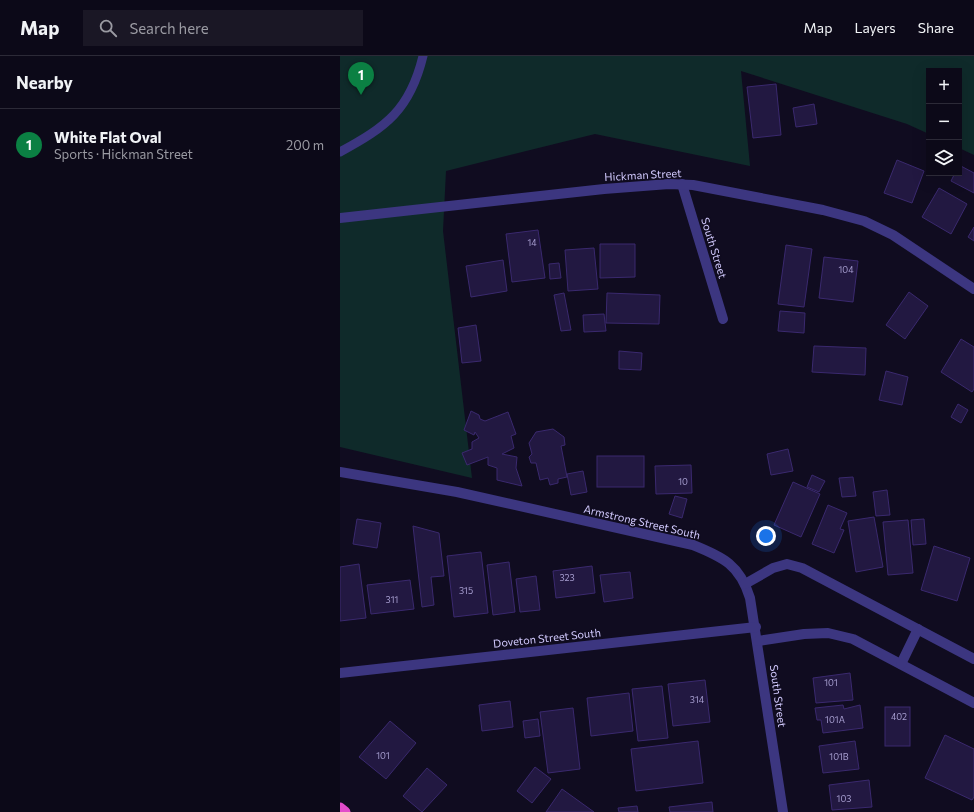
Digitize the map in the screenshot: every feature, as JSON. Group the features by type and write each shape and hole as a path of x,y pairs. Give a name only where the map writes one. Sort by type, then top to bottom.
{"highway":[{"path":"340,808 346,812"}],"street":[{"name":"Hickman Street","path":"340,218 604,189 682,184 783,202 854,217 892,236 974,288"},
{"name":"South Street","path":"682,184 723,319"},
{"name":"Armstrong Street South","path":"340,472 457,492 693,545 722,557 741,576 745,584"},
{"path":"745,584 773,568 787,564 802,568 974,659"},
{"name":"South Street","path":"745,584 750,598 756,627 783,812"},
{"name":"Doveton Street South","path":"340,672 756,627"},
{"path":"901,664 918,629"},
{"path":"758,641 804,634 828,633 853,639 974,703"}],"lane":[{"path":"340,152 380,128 400,109 409,96 423,56"}],"green space":[{"path":"340,56 974,56 974,155 962,149 962,68 926,68 926,133 907,124 741,71 750,166 595,134 446,171 443,231 472,478 340,447"}],"building":[{"path":"776,84 781,135 753,138 747,87"},
{"path":"814,104 817,124 796,127 793,108"},
{"path":"897,160 924,171 912,203 884,193"},
{"path":"962,167 974,173 974,193 951,181 954,176 962,176"},
{"path":"939,188 967,204 951,234 922,217"},
{"path":"974,227 974,241 968,237"},
{"path":"538,230 545,278 512,282 506,234"},
{"path":"600,244 635,244 635,277 600,278"},
{"path":"786,245 812,249 804,307 778,304"},
{"path":"594,248 598,289 568,291 565,250"},
{"path":"824,257 858,261 853,302 819,298"},
{"path":"503,260 507,291 471,297 466,266"},
{"path":"559,263 561,278 550,279 549,264"},
{"path":"909,292 928,306 905,339 886,325"},
{"path":"564,293 571,330 561,331 554,295"},
{"path":"607,293 660,295 659,324 606,323"},
{"path":"780,311 805,313 804,333 778,331"},
{"path":"604,314 606,331 584,332 583,315"},
{"path":"476,325 481,361 462,363 458,328"},
{"path":"961,339 974,347 974,389 972,392 941,372"},
{"path":"814,346 866,348 865,375 812,372"},
{"path":"619,351 642,353 641,370 619,369"},
{"path":"886,371 908,377 902,405 879,400"},
{"path":"958,404 968,410 961,423 951,417"},
{"path":"471,411 479,415 480,419 485,421 508,412 516,434 511,436 514,448 502,454 517,457 516,468 522,486 497,480 497,468 488,465 488,457 467,465 462,453 472,449 472,442 479,438 475,432 474,435 464,430"},
{"path":"553,429 564,437 565,445 561,446 567,477 558,479 558,483 550,485 548,478 540,480 536,463 531,463 529,457 532,454 529,443 536,432"},
{"path":"788,449 793,471 771,475 767,454"},
{"path":"597,456 644,456 644,487 597,487"},
{"path":"691,465 692,493 656,494 655,466"},
{"path":"583,471 587,492 571,495 567,474"},
{"path":"812,475 825,481 819,492 807,487"},
{"path":"853,477 856,496 842,497 839,478"},
{"path":"793,482 820,494 801,537 774,525"},
{"path":"887,490 890,515 876,516 873,492"},
{"path":"675,496 687,499 682,518 669,514"},
{"path":"828,505 847,513 840,529 844,530 834,553 812,544"},
{"path":"874,517 883,567 856,572 848,521"},
{"path":"357,519 381,523 377,548 353,544"},
{"path":"924,519 926,544 913,545 911,520"},
{"path":"908,520 913,573 888,575 883,522"},
{"path":"413,526 439,533 444,576 431,577 434,605 422,607"},
{"path":"934,546 970,558 957,601 921,590"},
{"path":"481,552 488,613 454,617 447,556"},
{"path":"509,562 515,612 493,615 487,565"},
{"path":"359,564 366,618 340,621 340,567"},
{"path":"592,566 595,593 556,598 553,571"},
{"path":"630,572 633,598 604,602 600,575"},
{"path":"536,576 540,610 520,612 516,579"},
{"path":"410,580 414,609 371,614 367,585"},
{"path":"850,673 853,700 816,703 813,678"},
{"path":"705,680 710,722 673,726 668,684"},
{"path":"662,686 668,738 638,741 632,689"},
{"path":"629,693 633,731 591,736 587,698"},
{"path":"510,701 513,727 482,731 479,705"},
{"path":"843,705 844,709 860,705 863,728 823,733 821,720 817,720 815,708"},
{"path":"885,707 910,707 910,746 885,746"},
{"path":"573,708 580,769 548,773 540,712"},
{"path":"538,719 540,736 525,738 523,721"},
{"path":"390,721 416,743 386,779 359,757"},
{"path":"945,735 974,749 974,797 972,800 925,778"},
{"path":"698,741 703,783 636,791 631,749"},
{"path":"855,741 859,769 823,773 819,746"},
{"path":"535,767 551,779 532,803 517,791"},
{"path":"427,768 447,785 422,812 403,796"},
{"path":"869,780 872,807 832,810 829,785"},
{"path":"562,789 594,812 546,812"},
{"path":"712,802 713,812 670,812 669,807"},
{"path":"637,806 638,812 619,812 618,808"}],"place":[{"name":"White Flat Oval","path":"361,95"}]}
